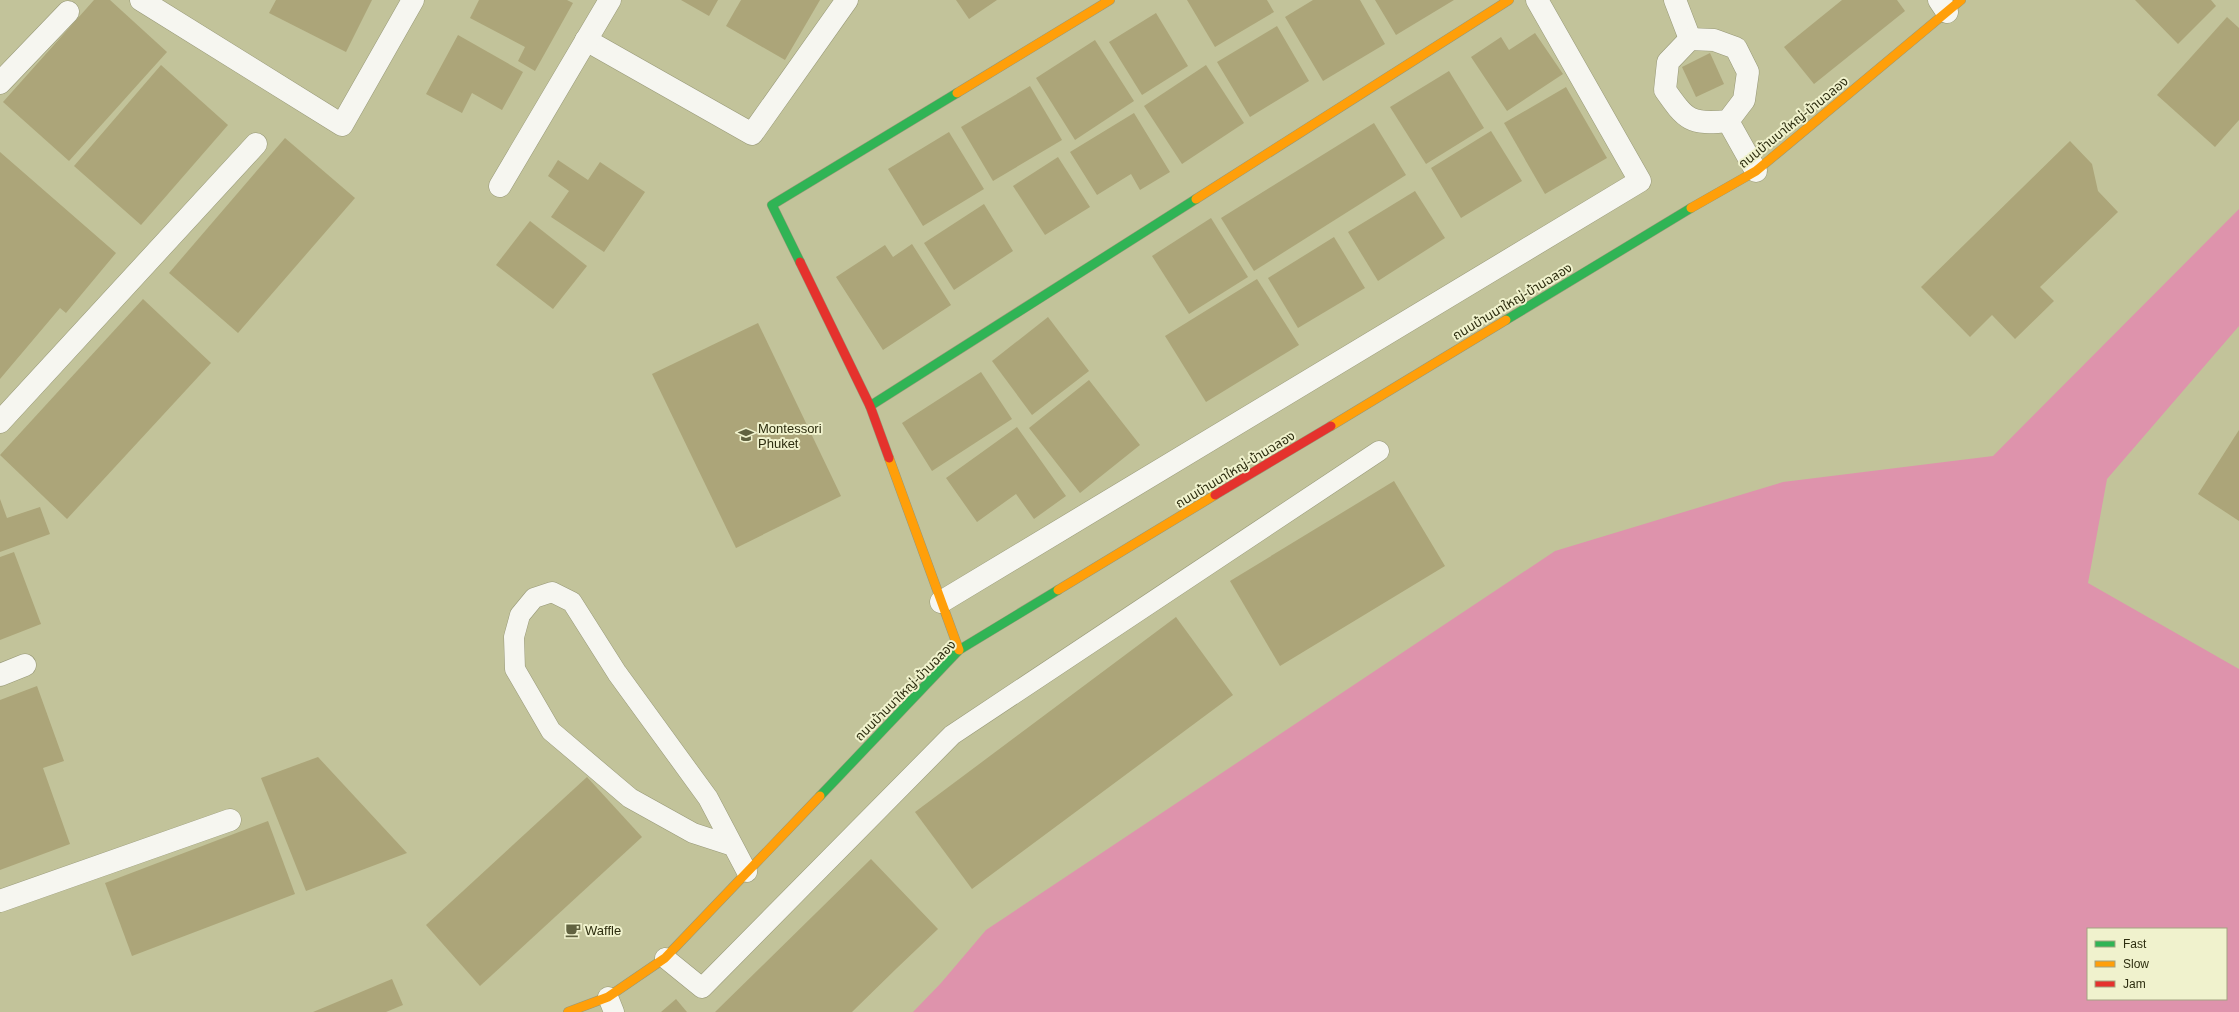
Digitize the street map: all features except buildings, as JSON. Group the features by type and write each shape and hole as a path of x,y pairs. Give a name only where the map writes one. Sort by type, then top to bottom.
{"street":[{"path":"141,0 342,126 413,0"},
{"path":"500,186 610,0"},
{"path":"586,40 752,134 847,0"},
{"path":"959,650 870,406 772,205 1110,0"},
{"path":"870,406 1508,0"},
{"path":"941,602 1640,181 1537,0"},
{"path":"1675,0 1690,39"},
{"name":"ถนนบ้านนาใหญ่-บ้านฉลอง","path":"568,1012 611,1004 665,958 959,650 1713,195 1756,171 1949,4"},
{"path":"0,83 68,12"},
{"path":"1690,39 1714,40 1736,48 1748,72 1744,100 1728,121 1705,124 1683,115 1665,90 1668,62 1690,39"},
{"path":"1728,121 1756,171"},
{"path":"0,422 256,144"},
{"path":"0,675 25,666"},
{"path":"0,901 230,820"}],"lane":[{"path":"665,958 702,988 952,735 1379,451"},
{"path":"733,846 693,833 630,798 551,730 515,669 514,637 520,615 534,598 552,592 572,602 617,673 708,798 747,872"}],"shaded area":[{"path":"2239,209 2239,326 2107,479 2088,583 2239,669 2239,1012 913,1012 941,983 986,930 1555,551 1783,482 1993,456"}],"traffic: fast":[{"path":"800,262 772,205 957,93"},
{"path":"870,406 1196,199"},
{"path":"1506,320 1691,208"},
{"path":"820,796 959,650 1058,590"}],"traffic: slow":[{"path":"957,93 1110,0"},
{"path":"1196,199 1509,0"},
{"path":"1691,208 1756,171 1961,0"},
{"path":"1331,426 1506,320"},
{"path":"889,458 959,650"},
{"path":"1058,590 1215,495"},
{"path":"568,1012 608,997 665,958 820,796"}],"traffic: jam":[{"path":"800,262 870,406 889,458"},
{"path":"1215,495 1331,426"}],"place":[{"name":"Montessori Phuket","path":"746,435"},
{"name":"Waffle","path":"573,930"}]}
